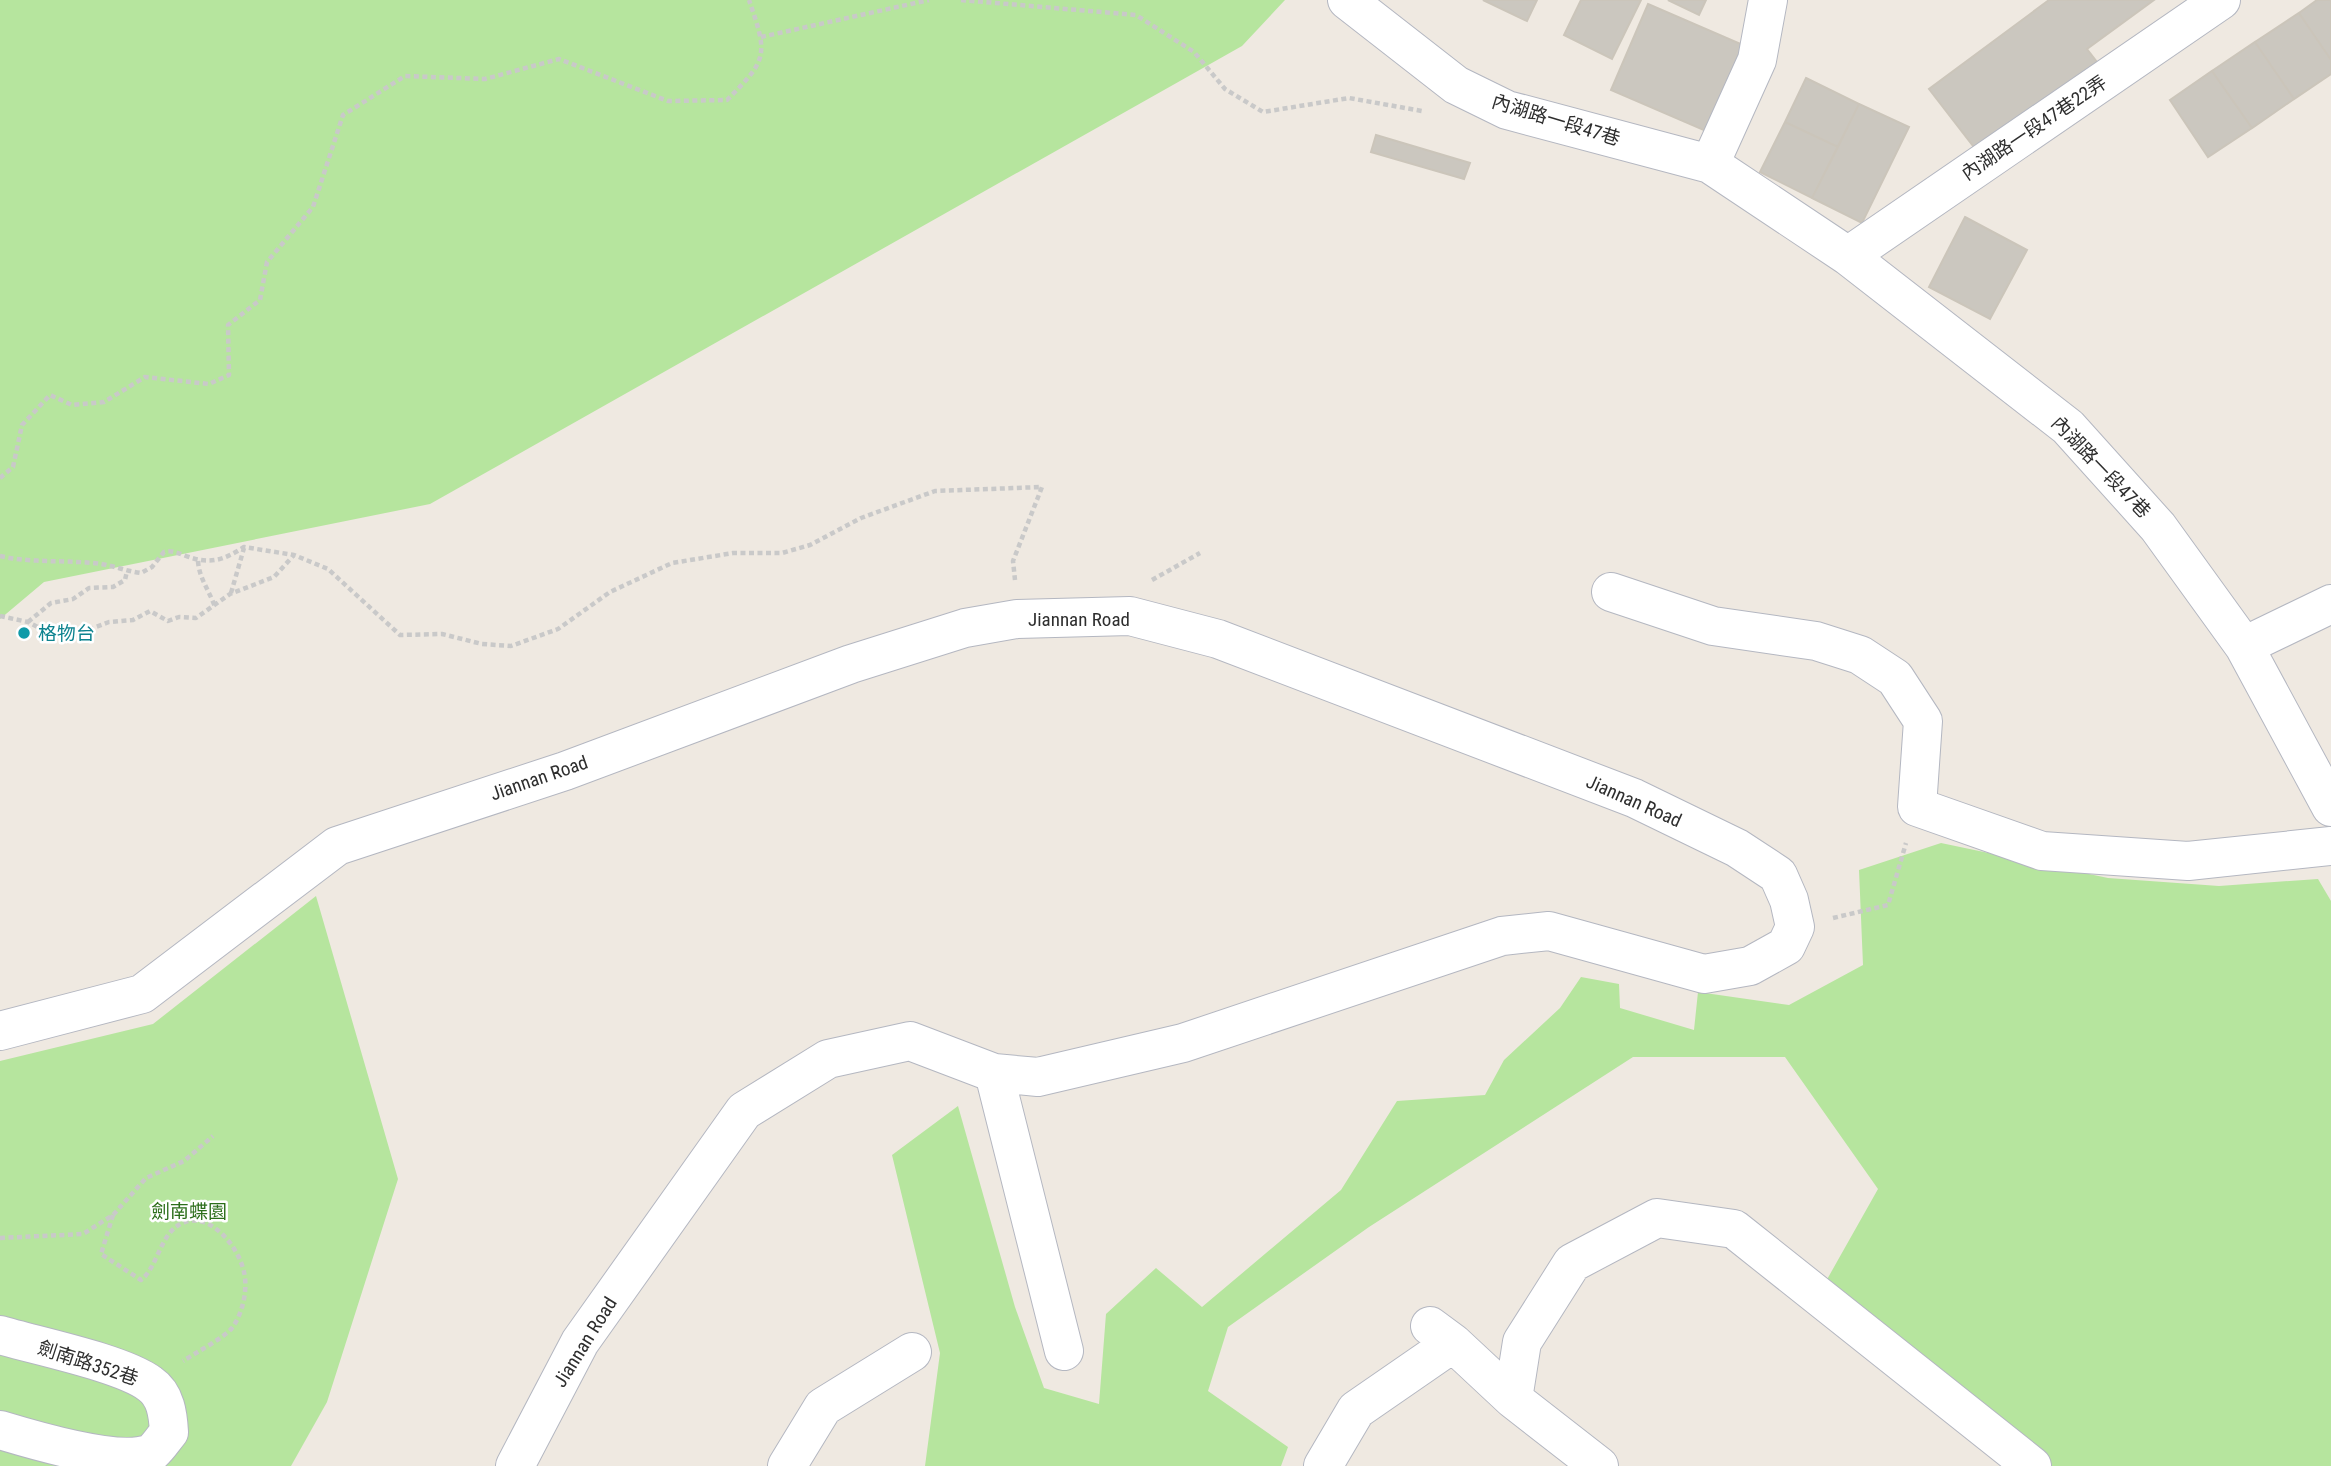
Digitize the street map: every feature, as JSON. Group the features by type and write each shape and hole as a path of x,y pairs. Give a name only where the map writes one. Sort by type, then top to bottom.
{"street":[{"path":"1710,164 1757,60 1768,0"},
{"name":"內湖路一段47巷22弄","path":"1847,256 2221,0"},
{"name":"內湖路一段47巷","path":"1353,5 1456,85 1507,110 1710,164 1847,256 2068,427 2158,527 2245,646 2331,807"},
{"path":"1611,592 1713,625 1816,641 1860,655 1895,678 1923,721 1917,807 2042,851 2188,861 2331,846"},
{"path":"2245,646 2331,604"},
{"name":"Jiannan Road","path":"0,1031 142,993 337,846 565,771 851,664 965,628 1017,619 1130,616 1218,639 1634,798 1737,848 1778,876 1789,900 1795,927 1786,946 1750,966 1704,974 1549,930 1502,936 1183,1042 1038,1077 994,1073 910,1041 828,1059 744,1111 580,1342 515,1466"},
{"path":"994,1073 1064,1351"},
{"path":"1513,1399 1522,1342 1572,1263 1657,1218 1734,1229 2032,1466"},
{"path":"1323,1466 1356,1410 1441,1334 1513,1399 1600,1466"},
{"name":"劍南路352巷","path":"0,1335 110,1366 151,1384 168,1409 169,1432 151,1453 123,1459 59,1449 0,1430"},
{"path":"787,1466 823,1407 912,1352"}],"path":[{"path":"0,478 13,467 22,425 50,395 72,405 104,402 145,377 209,384 229,375 228,325 260,300 267,262 313,207 343,115 405,75 485,79 559,59 668,101 727,100 758,68 761,37 749,0"},
{"path":"761,37 929,0"},
{"path":"961,0 1136,15 1194,52 1225,89 1263,111 1349,98 1431,113"},
{"path":"0,556 26,562 53,559 96,563 141,573 152,567 163,552 171,551 198,561 222,561 244,547 295,555 328,569 400,635 442,634 482,644 511,646 558,629 610,592 671,563 733,553 782,553 810,545 861,518 935,491 1042,487 1013,561 1017,619"},
{"path":"230,594 244,547"},
{"path":"0,616 28,622 53,635 77,634 109,622 133,620 150,611 168,621 179,617 196,618 230,594 274,577 295,555"},
{"path":"198,561 199,575 209,589 215,607"},
{"path":"28,622 51,603 73,599 89,589 113,587 125,580 127,571"},
{"path":"1795,927 1888,905 1917,807"},
{"path":"0,1238 83,1234 113,1214 146,1178 184,1161 213,1136"},
{"path":"113,1214 101,1254 141,1280 151,1272 163,1243 174,1228 184,1222 200,1220 214,1227 234,1246 244,1271 246,1295 232,1329 151,1384"}],"green space":[{"path":"0,0 1285,0 1242,46 430,504 44,582 0,619"},
{"path":"1941,843 2108,878 2219,886 2318,879 2331,901 2331,1466 2052,1466 1825,1283 1878,1189 1785,1057 1633,1057 1369,1227 1228,1327 1208,1391 1288,1447 1281,1466 925,1466 940,1353 892,1155 958,1106 1015,1307 1044,1388 1099,1404 1106,1314 1156,1268 1202,1307 1341,1190 1397,1101 1485,1095 1504,1060 1560,1008 1581,977 1619,984 1620,1008 1694,1030 1698,992 1789,1005 1863,965 1859,870"},
{"name":"劍南蝶園","path":"316,896 398,1179 327,1402 291,1466 0,1466 0,1061 153,1024"}],"building":[{"path":"1483,0 1537,0 1527,21"},
{"path":"1581,0 1641,0 1612,59 1564,35"},
{"path":"1668,0 1706,0 1699,15"},
{"path":"2049,0 2154,0 2087,49 2097,62 1977,151 1929,89"},
{"path":"2317,0 2331,0 2331,60 2299,13"},
{"path":"1648,4 1743,45 1706,131 1611,90"},
{"path":"2299,13 2331,60 2331,74 2294,99 2255,42"},
{"path":"2255,42 2294,99 2252,128 2212,71"},
{"path":"2212,71 2252,128 2208,157 2170,100"},
{"path":"1806,78 1859,104 1838,147 1785,122"},
{"path":"1859,104 1909,127 1862,223 1812,198"},
{"path":"1785,122 1838,147 1812,198 1760,172"},
{"path":"1376,135 1470,163 1464,179 1371,152"},
{"path":"1965,217 2027,250 1990,319 1929,287"}],"place":[{"name":"格物台","path":"24,633"}]}
